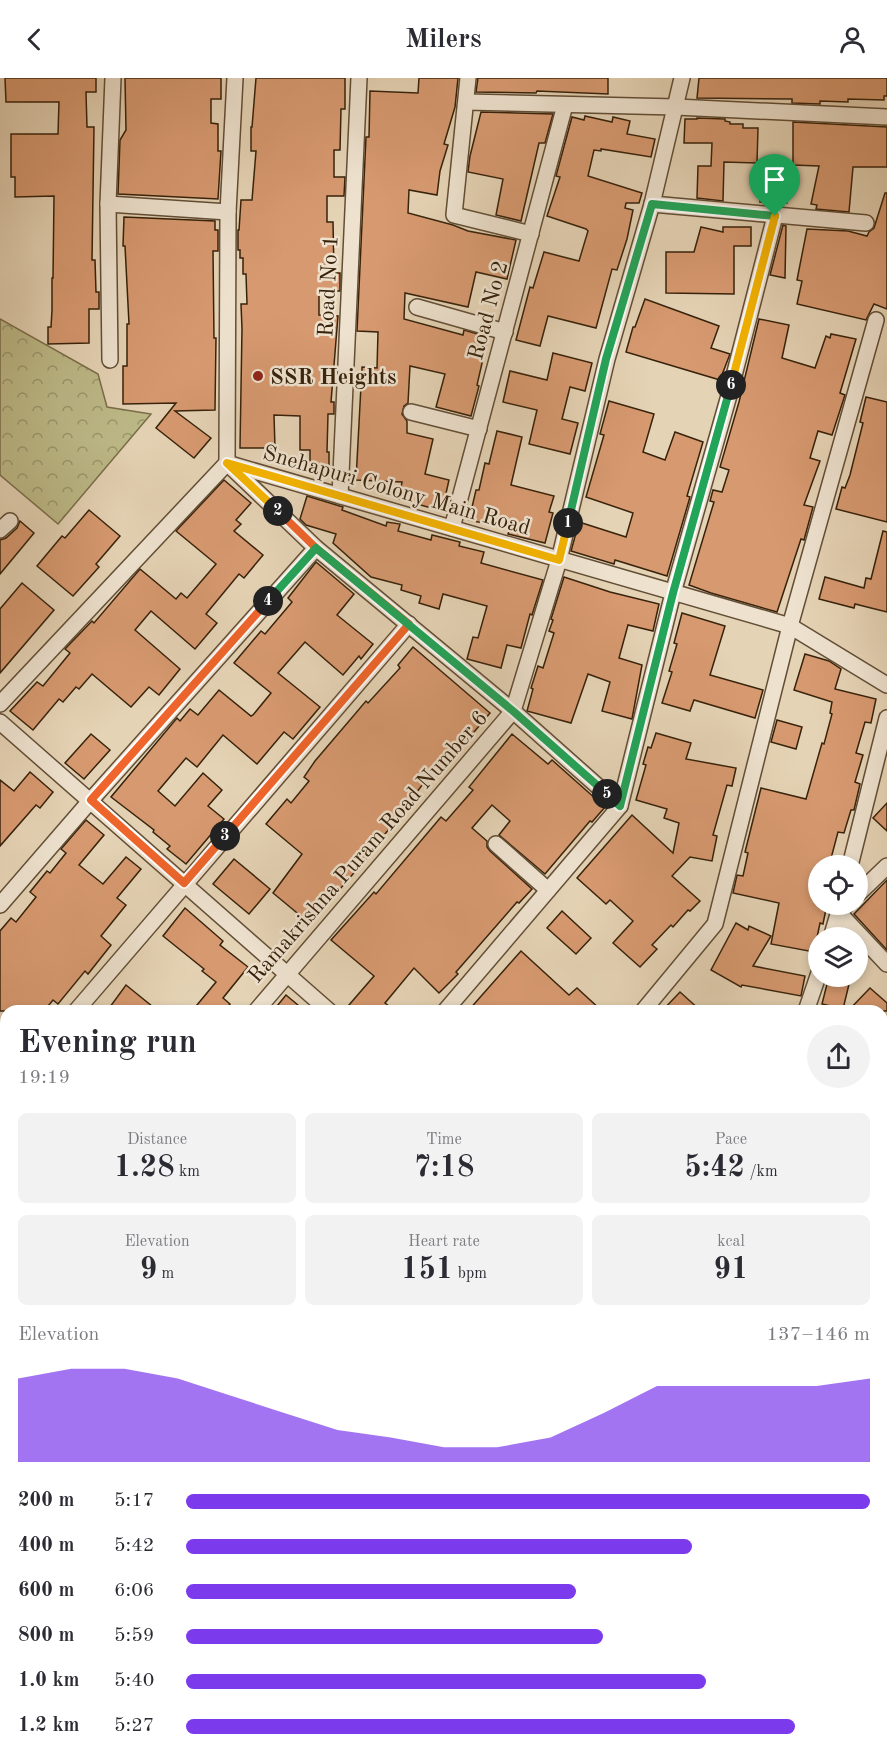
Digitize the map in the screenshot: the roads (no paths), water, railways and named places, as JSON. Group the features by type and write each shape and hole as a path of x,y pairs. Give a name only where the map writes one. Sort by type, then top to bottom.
{"street":[{"path":"110,360 108,204 113,78"},
{"path":"0,704 227,463 228,212 235,78"},
{"name":"Road No 1","path":"340,496 359,78"},
{"path":"468,78 454,215 531,234"},
{"path":"513,711 559,560 606,359 652,204 682,78"},
{"path":"467,102 676,107 887,117"},
{"name":"Road No 2","path":"452,528 565,105"},
{"path":"108,204 228,212"},
{"path":"652,204 866,223"},
{"path":"450,1005 620,806 673,593 728,399 775,216"},
{"path":"417,308 505,332"},
{"path":"648,1005 715,924 790,626 876,320"},
{"path":"411,412 478,429"},
{"path":"227,463 316,548 513,711 620,806"},
{"name":"Snehapuri Colony Main Road","path":"227,463 790,626 887,685"},
{"path":"0,905 316,548"},
{"path":"81,1005 409,624"},
{"name":"Ramakrishna Puram Road Number 6","path":"261,1005 513,711"},
{"path":"853,855 887,718"},
{"path":"0,722 323,1005"},
{"path":"496,844 548,890"},
{"path":"868,884 887,866"},
{"path":"848,915 887,964"},
{"path":"808,1005 814,987"}],"place":[{"name":"SSR Heights","path":"258,376"}]}
